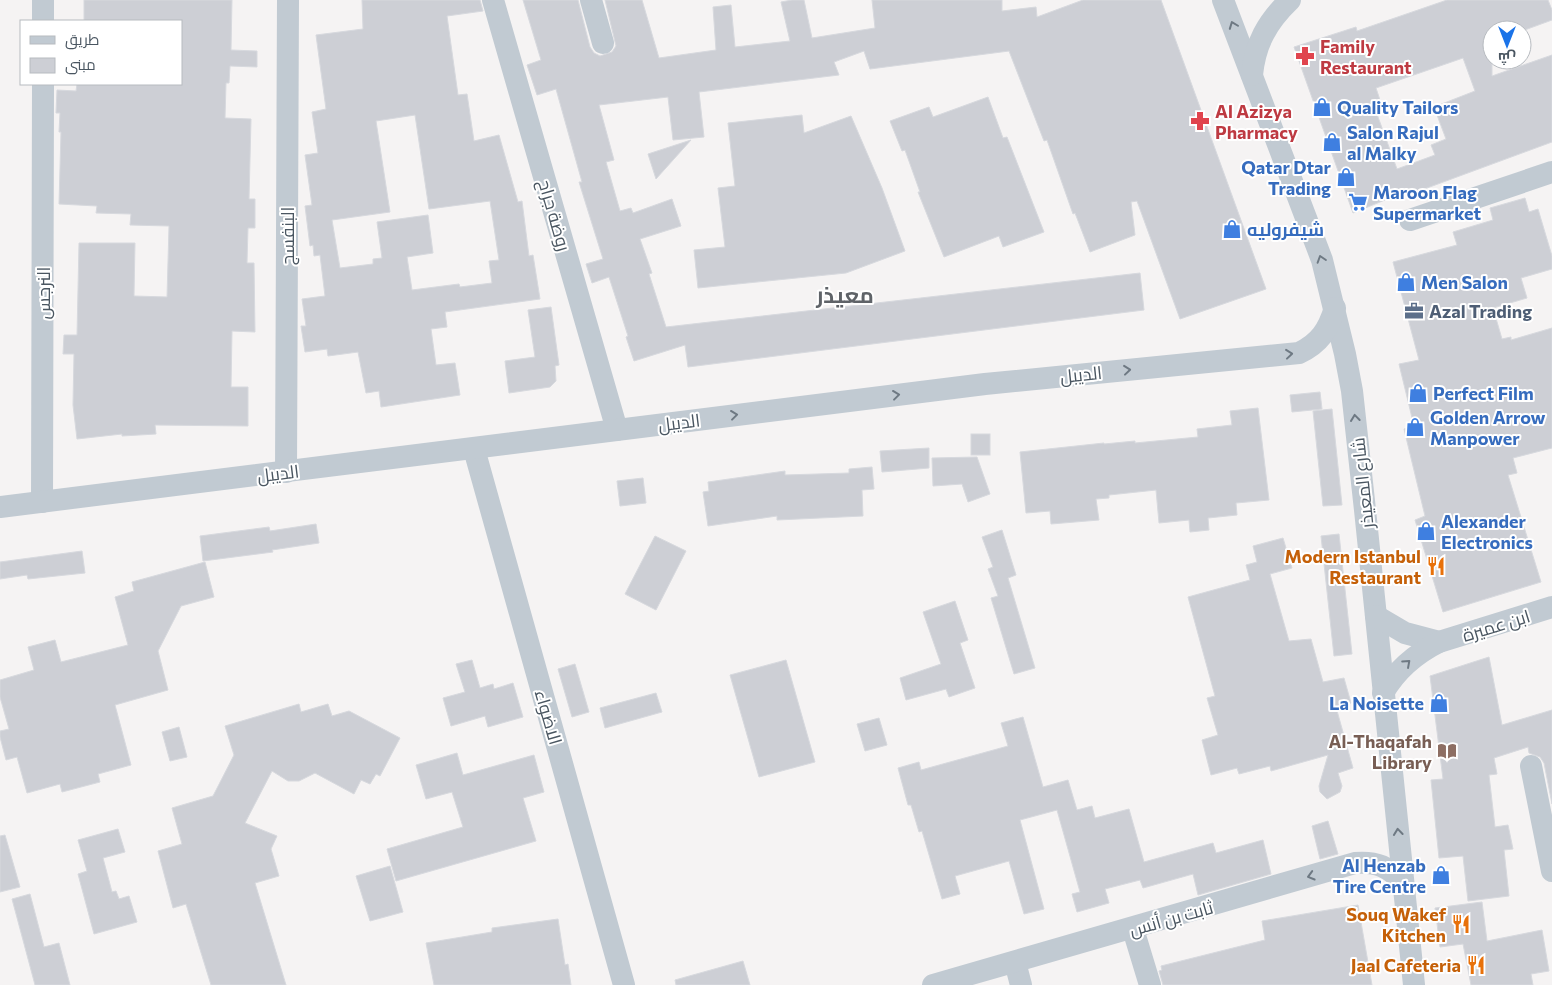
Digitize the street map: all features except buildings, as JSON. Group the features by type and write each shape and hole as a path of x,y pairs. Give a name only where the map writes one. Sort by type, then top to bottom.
{"street":[{"path":"43,0 43,20"},
{"name":"البنفسج","path":"286,472 288,0"},
{"name":"روضة جراح","path":"493,0 617,430"},
{"path":"591,0 603,43"},
{"name":"شارع المعيذر","path":"1223,0 1322,260 1335,308 1352,391 1414,985"},
{"path":"1252,76 1253,59 1266,27 1290,0"},
{"name":"النرجس","path":"42,502 43,85"},
{"path":"1410,220 1552,172"},
{"name":"الديبل","path":"0,507 985,384 1299,353 1313,346 1324,335 1335,308"},
{"name":"الاضواء","path":"474,449 624,985"},
{"name":"ابن عميرة","path":"1383,693 1390,680 1412,658 1439,642 1552,607"},
{"name":"ابن عميرة","path":"1376,616 1405,634 1439,642"},
{"path":"1531,766 1552,871"},
{"name":"ثابت بن أنس","path":"933,985 1355,864 1377,864 1387,868 1403,883"},
{"path":"1133,929 1150,985"},
{"path":"1015,962 1021,985"}],"place":[{"name":"Family Restaurant","path":"1305,56"},
{"name":"Quality Tailors","path":"1322,107"},
{"name":"Al Azizya Pharmacy","path":"1200,121"},
{"name":"Salon Rajul al Malky","path":"1332,142"},
{"name":"Qatar Dtar Trading","path":"1346,177"},
{"name":"Maroon Flag Supermarket","path":"1358,202"},
{"name":"شيفروليه","path":"1232,229"},
{"name":"Men Salon","path":"1406,282"},
{"name":"Azal Trading","path":"1414,311"},
{"name":"Perfect Film","path":"1418,393"},
{"name":"Golden Arrow Manpower","path":"1415,427"},
{"name":"Alexander Electronics","path":"1426,531"},
{"name":"Modern Istanbul Restaurant","path":"1436,566"},
{"name":"La Noisette","path":"1439,703"},
{"name":"Al-Thaqafah Library","path":"1447,751"},
{"name":"Al Henzab Tire Centre","path":"1441,875"},
{"name":"Souq Wakef Kitchen","path":"1461,924"},
{"name":"Jaal Cafeteria","path":"1476,965"}],"district":[{"name":"معيذر","path":"845,294"}]}
